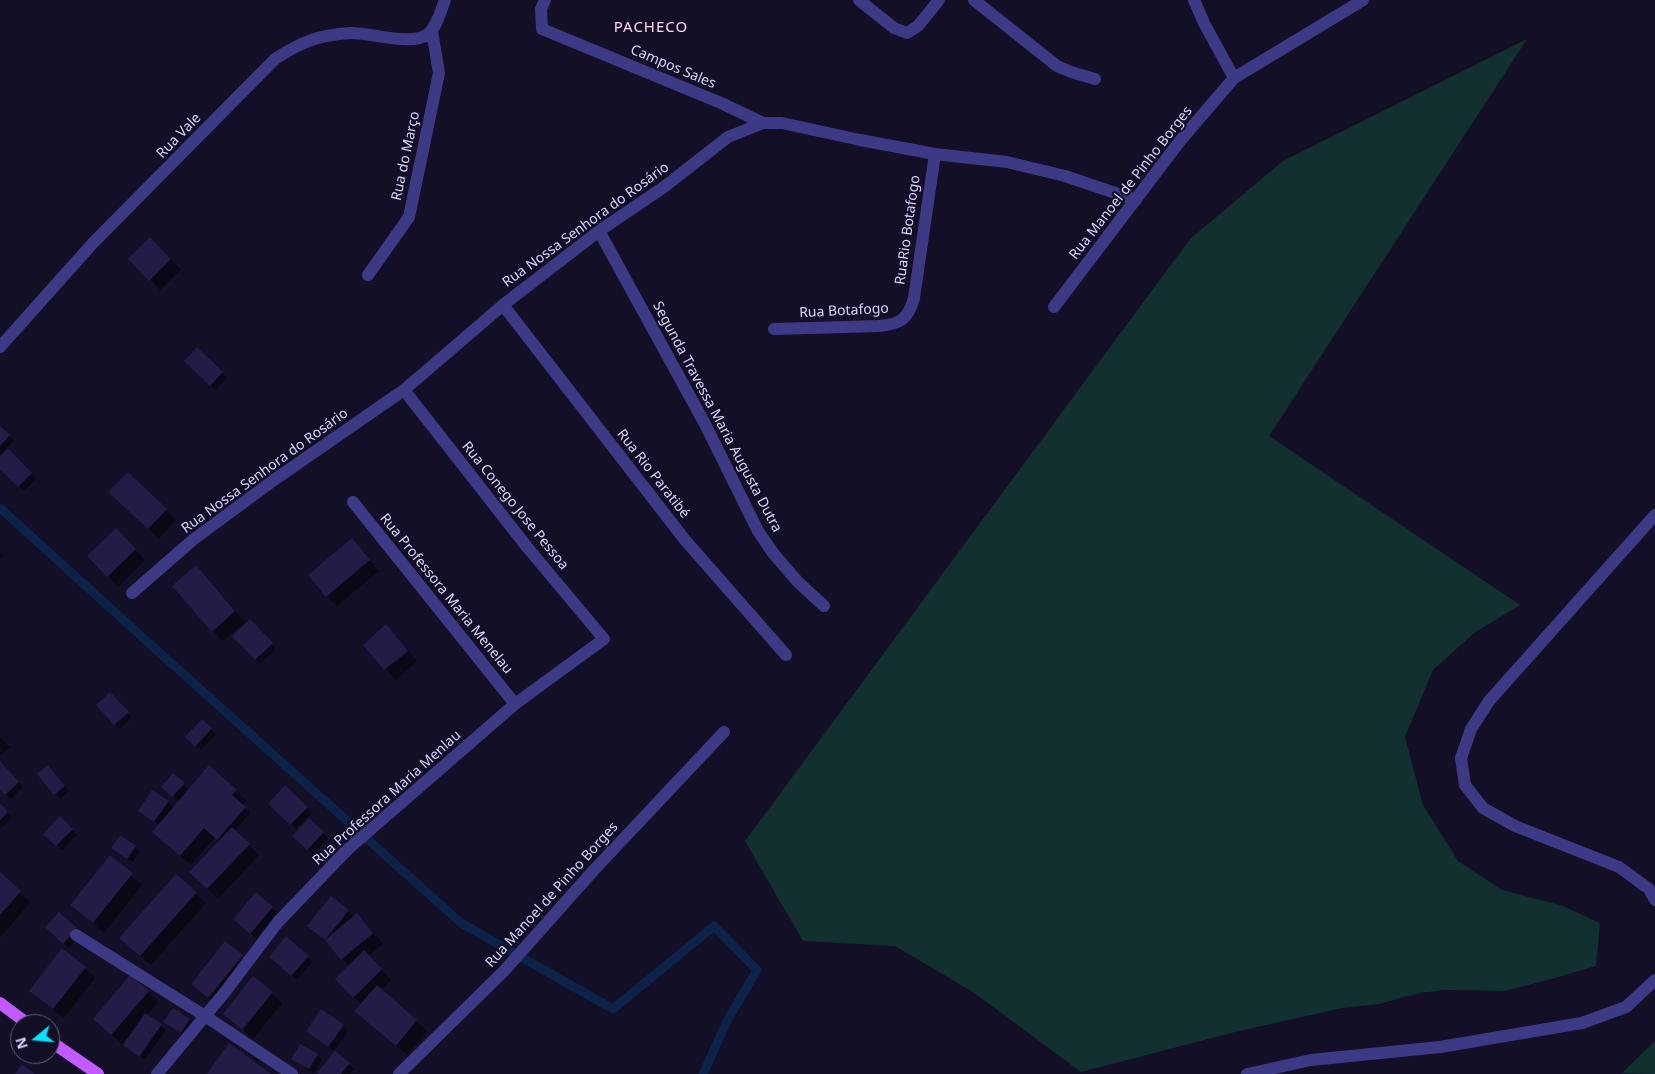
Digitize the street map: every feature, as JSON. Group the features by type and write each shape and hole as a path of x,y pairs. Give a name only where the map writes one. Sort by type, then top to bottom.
{"main road":[{"path":"0,1003 15,1014"},
{"path":"60,1048 98,1074"}],"street":[{"path":"427,34 445,0"},
{"name":"Campos Sales","path":"545,0 541,9 542,29 721,103 763,123"},
{"path":"859,0 894,28 907,33 918,26 939,0"},
{"path":"974,0 1057,66 1095,79"},
{"path":"1194,0 1204,23 1234,78"},
{"name":"Rua Manoel de Pinho Borges","path":"1054,307 1180,142 1234,78 1363,0"},
{"name":"Rua Vale","path":"0,347 94,244 275,59 296,45 321,36 352,33 408,39 427,34"},
{"name":"Rua do Março","path":"368,275 409,217 439,73 427,34"},
{"name":"Rua Nossa Senhora do Rosário","path":"132,593 194,539 274,480 404,390 503,305 599,231 664,187 728,137 763,123 782,123 935,154 1007,162 1065,176 1136,200"},
{"name":"RuaRio Botafogo","path":"910,310 914,298 935,154"},
{"name":"Segunda Travessa Maria Augusta Dutra","path":"599,231 705,424 758,531 773,553 792,575 824,606"},
{"name":"Rua Rio Paratibé","path":"503,305 685,540 786,655"},
{"name":"Rua Botafogo","path":"774,329 892,325 903,320 910,310"},
{"name":"Rua Conego Jose Pessoa","path":"404,390 527,547 604,639"},
{"name":"Rua Professora Maria Menelau","path":"353,502 515,704"},
{"path":"1655,515 1489,701 1470,729 1461,758 1465,785 1482,808 1515,826 1619,867 1649,889 1655,900"},
{"name":"Rua Professora Maria Menlau","path":"157,1074 278,922 348,850 515,704 604,639"},
{"name":"Rua Manoel de Pinho Borges","path":"399,1074 534,939 593,871 724,732"},
{"path":"76,936 205,1016 292,1074"},
{"path":"1248,1074 1311,1060 1440,1047 1582,1023 1626,1007 1655,980"}],"green space":[{"path":"1527,39 1269,436 1520,605 1474,633 1433,670 1405,737 1423,805 1458,861 1502,890 1563,906 1600,923 1596,966 1505,991 1446,990 1419,993 1379,1004 1342,1008 1235,1032 1081,1072 973,992 895,946 803,941 745,841 1190,239 1283,161"},
{"path":"1655,1041 1655,1074 1622,1073"}],"building":[{"path":"150,237 171,259 149,281 128,259"},
{"path":"197,347 223,372 210,386 184,361"},
{"path":"0,426 10,435 0,446"},
{"path":"8,448 32,473 18,487 0,469 0,456"},
{"path":"128,472 167,509 148,529 108,492"},
{"path":"116,528 136,549 107,577 87,556"},
{"path":"352,538 370,560 326,597 308,575"},
{"path":"196,565 235,611 212,632 172,586"},
{"path":"250,619 273,643 255,660 232,636"},
{"path":"386,624 408,651 384,670 363,645"},
{"path":"110,692 129,712 114,725 96,705"},
{"path":"202,719 212,728 195,747 185,737"},
{"path":"0,761 19,782 5,795 0,790"},
{"path":"48,765 65,786 54,795 37,774"},
{"path":"209,765 237,790 232,795 246,807 217,840 204,828 180,856 152,832"},
{"path":"173,773 185,783 172,797 161,787"},
{"path":"285,785 308,807 290,825 268,804"},
{"path":"152,790 169,801 154,822 138,811"},
{"path":"0,803 8,812 0,820"},
{"path":"60,816 73,829 56,846 43,834"},
{"path":"309,818 324,832 307,850 292,836"},
{"path":"232,827 250,844 207,889 189,872"},
{"path":"120,835 136,846 127,859 111,848"},
{"path":"110,855 133,873 93,923 70,905"},
{"path":"0,872 21,891 0,915"},
{"path":"176,874 197,892 140,956 119,938"},
{"path":"256,892 273,907 250,934 233,919"},
{"path":"331,896 349,910 325,940 307,926"},
{"path":"59,912 77,928 63,944 45,927"},
{"path":"357,913 373,933 341,960 325,940"},
{"path":"286,936 309,956 291,976 269,957"},
{"path":"225,941 243,955 208,998 191,984"},
{"path":"62,948 86,967 53,1009 29,991"},
{"path":"364,950 382,969 353,998 335,979"},
{"path":"130,975 149,991 111,1035 93,1019"},
{"path":"253,976 273,992 242,1030 223,1014"},
{"path":"377,985 417,1020 396,1046 354,1011"},
{"path":"173,1008 190,1019 181,1033 163,1022"},
{"path":"321,1009 344,1025 328,1047 306,1031"},
{"path":"145,1013 162,1024 139,1057 123,1045"},
{"path":"229,1043 271,1074 207,1074"},
{"path":"300,1044 318,1054 309,1069 291,1059"},
{"path":"335,1051 350,1063 341,1074 317,1073"},
{"path":"22,1064 35,1074 15,1074"}],"waterway":[{"path":"0,508 461,923 613,1009 714,926 757,970 728,1019 703,1074"}],"district":[{"name":"PACHECO","path":"651,28"}]}
